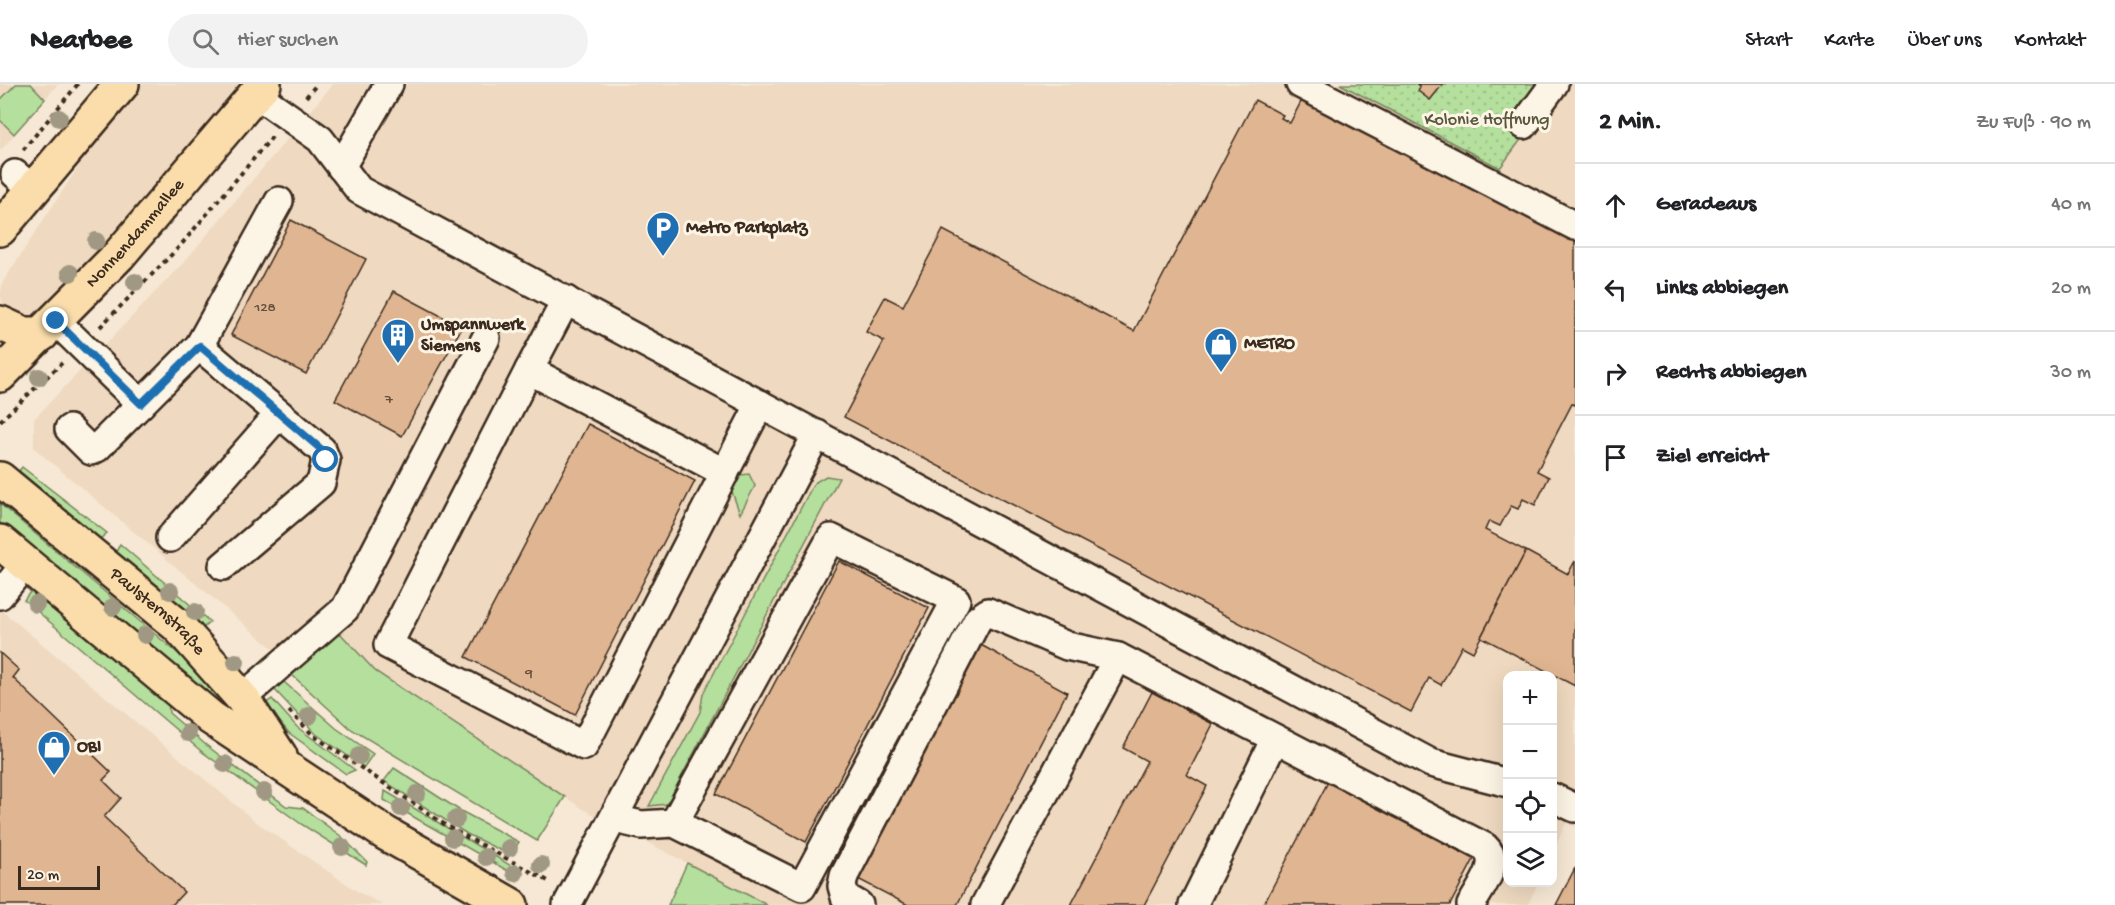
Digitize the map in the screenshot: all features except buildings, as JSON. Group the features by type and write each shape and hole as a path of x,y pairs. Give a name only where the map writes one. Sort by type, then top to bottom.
{"main road":[{"path":"3,229 24,172 122,84"},
{"name":"Nonnendammallee","path":"0,375 119,255 260,89"},
{"path":"0,323 24,334 49,327"},
{"name":"Paulsternstraße","path":"0,479 252,689 288,768"},
{"name":"Paulsternstraße","path":"0,542 211,718 385,832 511,905"}],"lane":[{"path":"341,167 389,84"},
{"path":"1300,84 1575,226"},
{"path":"1524,125 1554,84"},
{"path":"260,89 289,118 320,139 359,190 1431,763 1503,782"},
{"path":"69,429 91,451 97,448 200,346 279,201"},
{"path":"566,300 388,645 584,746 760,404"},
{"path":"49,327 80,345 141,404"},
{"path":"252,689 345,609 486,338"},
{"path":"200,346 325,455 326,460 321,483 223,566"},
{"path":"529,370 725,473"},
{"path":"170,538 279,414"},
{"path":"570,900 615,819 817,434"},
{"path":"615,819 641,825 674,823 802,887 956,600 831,538 674,823"},
{"path":"0,595 26,563"},
{"path":"859,905 845,897 842,886 844,876 978,619 988,612 1067,646 1118,657 1485,847 1491,853 1493,862 1471,905"},
{"path":"985,905 1118,657"},
{"path":"1193,905 1275,739"},
{"path":"1557,799 1575,808"}],"path":[{"path":"24,172 78,84"},
{"path":"0,421 127,303 180,246 317,84"},
{"path":"252,689 314,736 450,828 570,900"}],"shaded area":[{"path":"0,84 58,84 0,151"},
{"path":"141,84 245,84 63,295 48,309 32,316 19,314 3,304 0,295 3,282 100,134"},
{"path":"333,84 1340,84 1500,168 1562,84 1575,84 1575,827 1566,823 1557,843 1557,671 1503,671 1503,887 1536,887 1528,905 768,905 583,809 375,671 322,613 281,655 34,448 34,419 186,260"},
{"path":"0,609 256,822 358,892 383,905 0,905"}],"green space":[{"path":"16,84 31,84 45,99 14,134 0,120 0,100"},
{"name":"Kolonie Hoffnung","path":"1340,84 1562,84 1500,168"},
{"path":"22,467 107,533 100,539 19,471"},
{"path":"749,474 755,486 740,514 731,489 741,475"},
{"path":"826,476 839,478 667,804 649,806 700,712 703,694 814,483"},
{"path":"0,504 187,661 223,699 222,703 216,704 0,523"},
{"path":"120,544 210,622 203,628 116,552"},
{"path":"33,588 168,700 169,713 206,745 286,806 303,808 342,837 367,862 366,865 301,824 201,751 24,600"},
{"path":"339,632 375,671 565,797 537,841 351,729 292,675"},
{"path":"284,682 336,728 373,754 364,767 316,734 273,688"},
{"path":"272,699 297,727 355,770 346,774 289,733 265,704"},
{"path":"394,768 459,810 519,842 510,855 467,834 384,781"},
{"path":"385,791 518,870 515,875 384,800"},
{"path":"687,863 767,905 668,905"}],"place":[{"name":"Metro Parkplatz","path":"663,257"},
{"name":"Umspannwerk Siemens","path":"398,364"},
{"name":"METRO","path":"1221,373"},
{"name":"OBI","path":"54,776"}],"route":[{"path":"56,321 141,404 200,346 322,450 326,460"}]}
